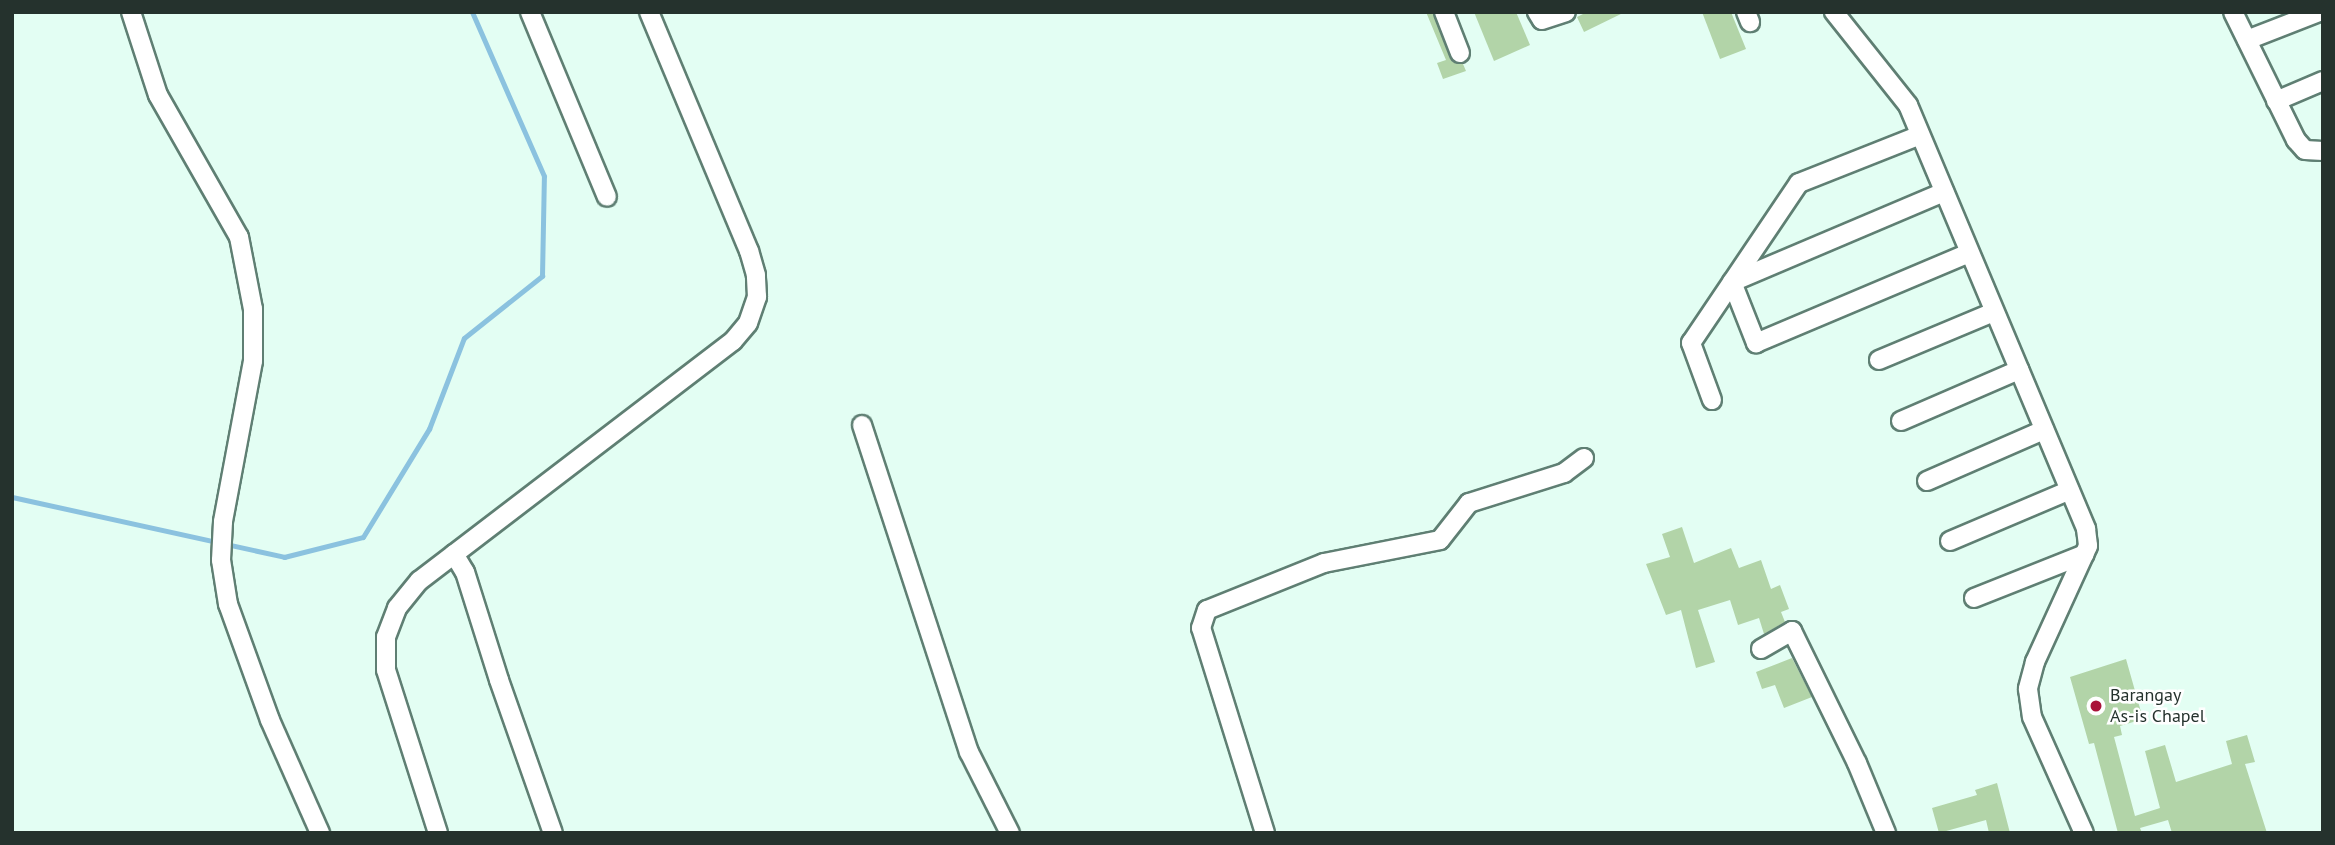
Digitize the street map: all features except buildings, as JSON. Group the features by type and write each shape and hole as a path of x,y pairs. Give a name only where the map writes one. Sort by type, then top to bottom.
{"street":[{"path":"131,12 158,95 239,237 253,309 253,361 223,522 221,560 232,615 270,720 320,833"},
{"path":"530,12 607,197"},
{"path":"438,833 391,692 385,650 389,623 408,593 454,554 733,341 748,323 757,297 756,275 749,251 649,12"},
{"path":"1444,12 1460,53"},
{"path":"1537,12 1542,20 1566,12"},
{"path":"1834,12 1908,105 2086,529 2088,546 2035,662 2028,689 2032,717 2084,833"},
{"path":"2233,12 2296,140 2305,150 2323,151"},
{"path":"2247,40 2319,12"},
{"path":"2276,101 2323,81"},
{"path":"1712,400 1691,343 1799,183 1920,135"},
{"path":"1732,282 1944,192"},
{"path":"1732,282 1756,343 1969,253"},
{"path":"1879,360 1994,312"},
{"path":"1901,421 2019,370"},
{"path":"862,425 969,752 1010,833"},
{"path":"1927,481 2044,430"},
{"path":"1265,833 1201,628 1207,610 1324,563 1440,540 1469,503 1564,473 1584,458"},
{"path":"1950,541 2070,490"},
{"path":"454,554 465,572 499,680 553,833"},
{"path":"1973,598 2085,554"},
{"path":"1761,649 1792,631 1857,763 1886,833"}],"waterway":[{"path":"12,497 284,557 363,537 429,429 464,338 542,276 544,176 472,12"}],"place":[{"name":"Barangay As-is Chapel","path":"2096,706"}]}
